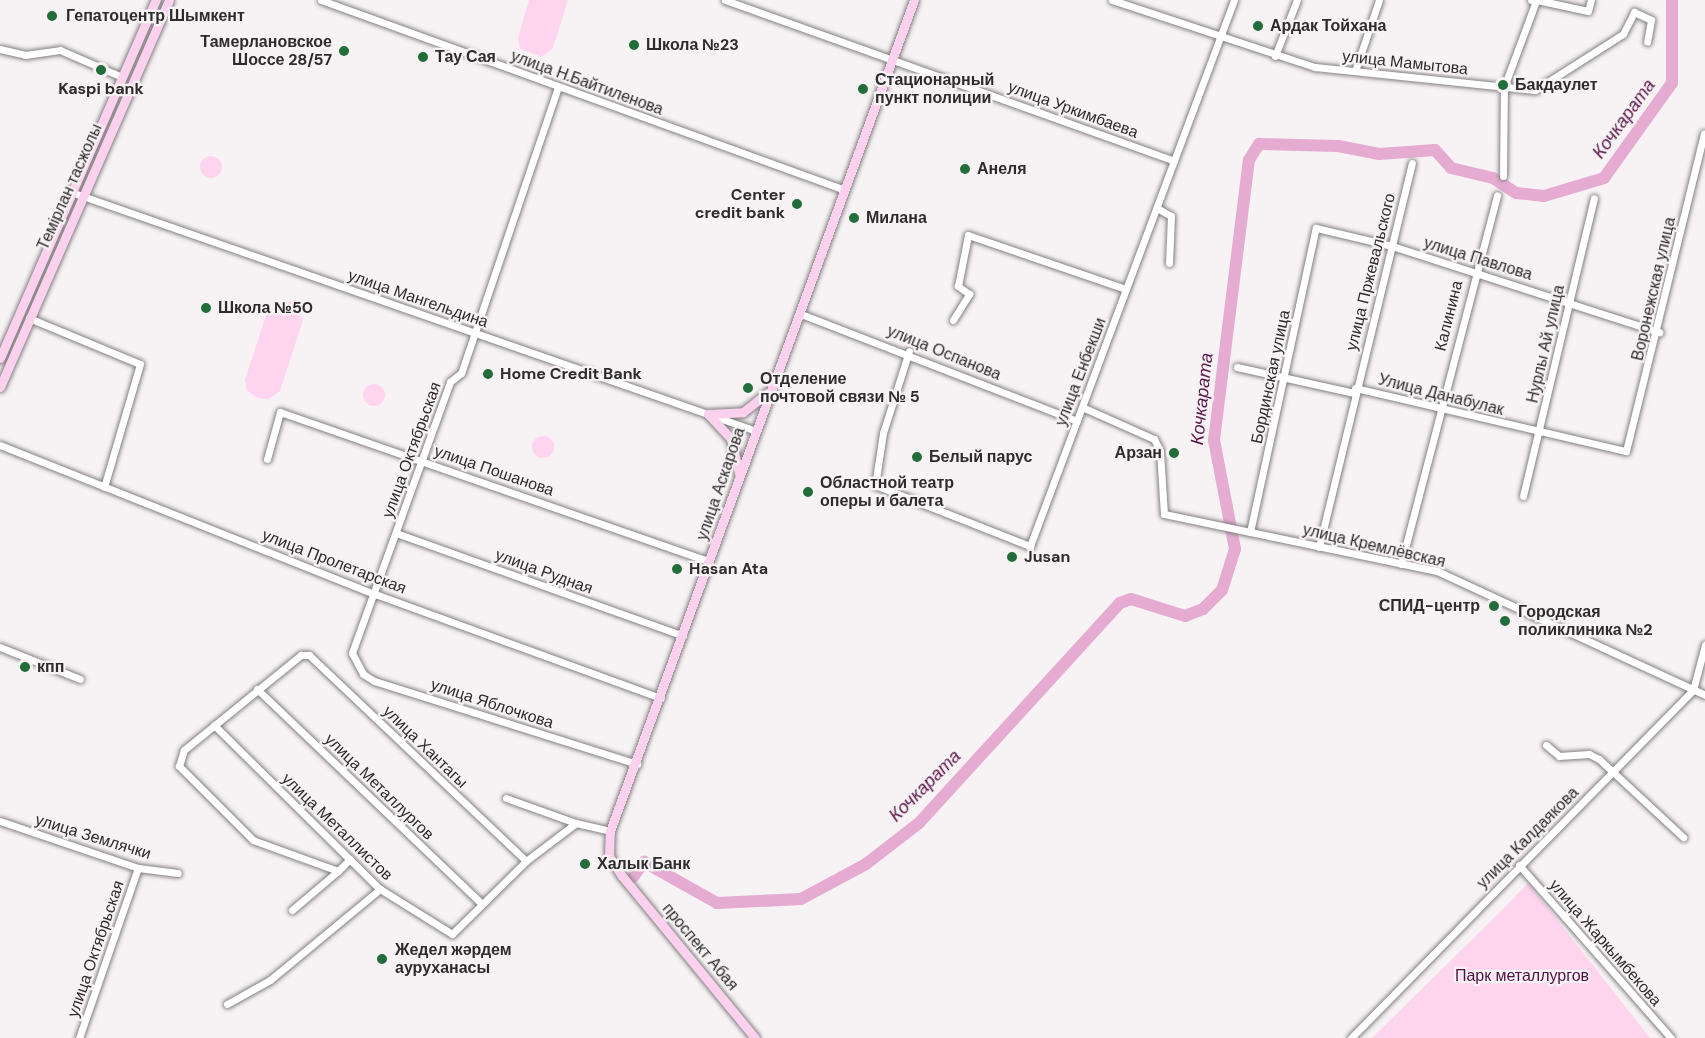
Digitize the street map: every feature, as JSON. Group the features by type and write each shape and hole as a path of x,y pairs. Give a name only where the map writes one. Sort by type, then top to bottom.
{"main road":[{"name":"Темірлан тасжолы","path":"0,358 156,0"},
{"name":"Темірлан тасжолы","path":"0,387 169,0"},
{"name":"улица Аскарова","path":"622,876 609,856 610,831 637,764 914,0"},
{"path":"708,414 742,412 773,386"},
{"path":"708,414 731,439 739,479"},
{"name":"проспект Абая","path":"622,876 756,1038"}],"street":[{"name":"улица Н.Байтиленова","path":"321,0 845,190"},
{"name":"улица Уркимбаева","path":"725,0 1174,161"},
{"name":"улица Мамытова","path":"1112,0 1275,56 1355,71 1535,90 1623,34 1634,12 1651,20 1647,42"},
{"name":"улица Енбекши","path":"909,351 883,433 874,485 1030,546 1234,0"},
{"path":"1275,56 1298,0"},
{"path":"1355,71 1379,0"},
{"path":"1503,176 1504,87 1534,0 1588,11 1591,0"},
{"path":"0,49 26,55 60,50 122,77"},
{"name":"улица Октябрьская","path":"352,654 425,461 450,382 461,373 558,87"},
{"name":"Воронежская улица","path":"1626,451 1659,332 1704,133"},
{"name":"улица Пржевальского","path":"1319,547 1355,390 1412,163"},
{"name":"улица Мангельдина","path":"71,192 756,431"},
{"name":"Калинина","path":"1401,564 1474,274 1497,195"},
{"name":"Нурлы Ай улица","path":"1523,496 1594,198"},
{"path":"1156,208 1171,216 1169,263"},
{"name":"улица Павлова","path":"1316,228 1392,246 1474,274 1569,301 1659,332"},
{"name":"Бординская улица","path":"1250,532 1286,378 1316,228"},
{"path":"953,320 969,294 958,286 968,235 1126,289"},
{"name":"улица Оспанова","path":"801,314 909,351 1077,421"},
{"path":"29,318 140,364 104,487"},
{"name":"Улица Данабулак","path":"1237,367 1355,390 1626,451"},
{"name":"улица Кремлёвская","path":"1082,407 1154,439 1160,451 1164,514 1437,571 1705,695"},
{"name":"улица Пошанова","path":"267,459 280,412 710,562"},
{"name":"улица Пролетарская","path":"0,445 375,594 661,698"},
{"name":"улица Рудная","path":"396,533 683,636"},
{"name":"улица Калдаякова","path":"1351,1038 1693,690 1705,645"},
{"path":"0,647 80,679"},
{"name":"улица Хантагы","path":"257,689 305,654 526,861"},
{"name":"улица Яблочкова","path":"352,654 374,681 637,764"},
{"path":"257,689 184,750 179,766 253,840 338,871"},
{"name":"улица Металлургов","path":"257,689 482,904"},
{"name":"улица Металлистов","path":"214,725 380,889 452,934 482,904"},
{"path":"1546,745 1559,756 1593,755 1683,837"},
{"path":"506,798 576,823 610,831"},
{"name":"улица Землячки","path":"0,821 138,868 178,873"},
{"path":"482,904 526,861 576,823"},
{"path":"292,910 350,860"},
{"name":"улица Жаркымбекова","path":"1519,865 1671,1038"},
{"name":"улица Октябрьская","path":"79,1038 138,868"},
{"path":"227,1004 270,980 380,889"}],"green space":[{"path":"529,0 568,0 553,48 542,57 520,49 518,38"},
{"path":"211,156 219,159 222,167 219,175 211,178 203,175 200,167 203,159"},
{"path":"291,301 303,320 280,391 269,399 258,398 247,391 245,380 268,309"},
{"path":"374,384 382,387 385,395 382,403 374,406 366,403 363,395 366,387"},
{"path":"543,436 551,439 554,447 551,455 543,458 535,455 532,447 535,439"},
{"name":"Парк металлургов","path":"1528,883 1650,1038 1372,1038 1506,906"}],"waterway":[{"name":"Кочкарата","path":"633,877 644,862 717,903 801,899 866,864 919,823 1120,603 1131,599 1185,616 1203,609 1222,590 1235,549 1214,440 1249,160 1259,144 1338,146 1379,154 1435,150 1451,168 1493,178 1516,193 1544,196 1604,178 1672,83 1672,0"}],"place":[{"name":"Гепатоцентр Шымкент","path":"52,16"},
{"name":"Ардак Тойхана","path":"1258,26"},
{"name":"Школа №23","path":"634,45"},
{"name":"Тамерлановское Шоссе 28/57","path":"344,51"},
{"name":"Тау Сая","path":"423,57"},
{"name":"Kaspi bank","path":"101,70"},
{"name":"Бакдаулет","path":"1503,85"},
{"name":"Стационарный пункт полиции","path":"863,89"},
{"name":"Анеля","path":"965,169"},
{"name":"Center credit bank","path":"797,204"},
{"name":"Милана","path":"854,218"},
{"name":"Школа №50","path":"206,308"},
{"name":"Home Credit Bank","path":"488,374"},
{"name":"Отделение почтовой связи № 5","path":"748,388"},
{"name":"Арзан","path":"1174,453"},
{"name":"Белый парус","path":"917,457"},
{"name":"Областной театр оперы и балета","path":"808,492"},
{"name":"Jusan","path":"1012,557"},
{"name":"Hasan Ata","path":"677,569"},
{"name":"СПИД-центр","path":"1494,606"},
{"name":"Городская поликлиника №2","path":"1505,621"},
{"name":"кпп","path":"25,667"},
{"name":"Халык Банк","path":"585,864"},
{"name":"Жедел жәрдем ауруханасы","path":"382,959"}]}
